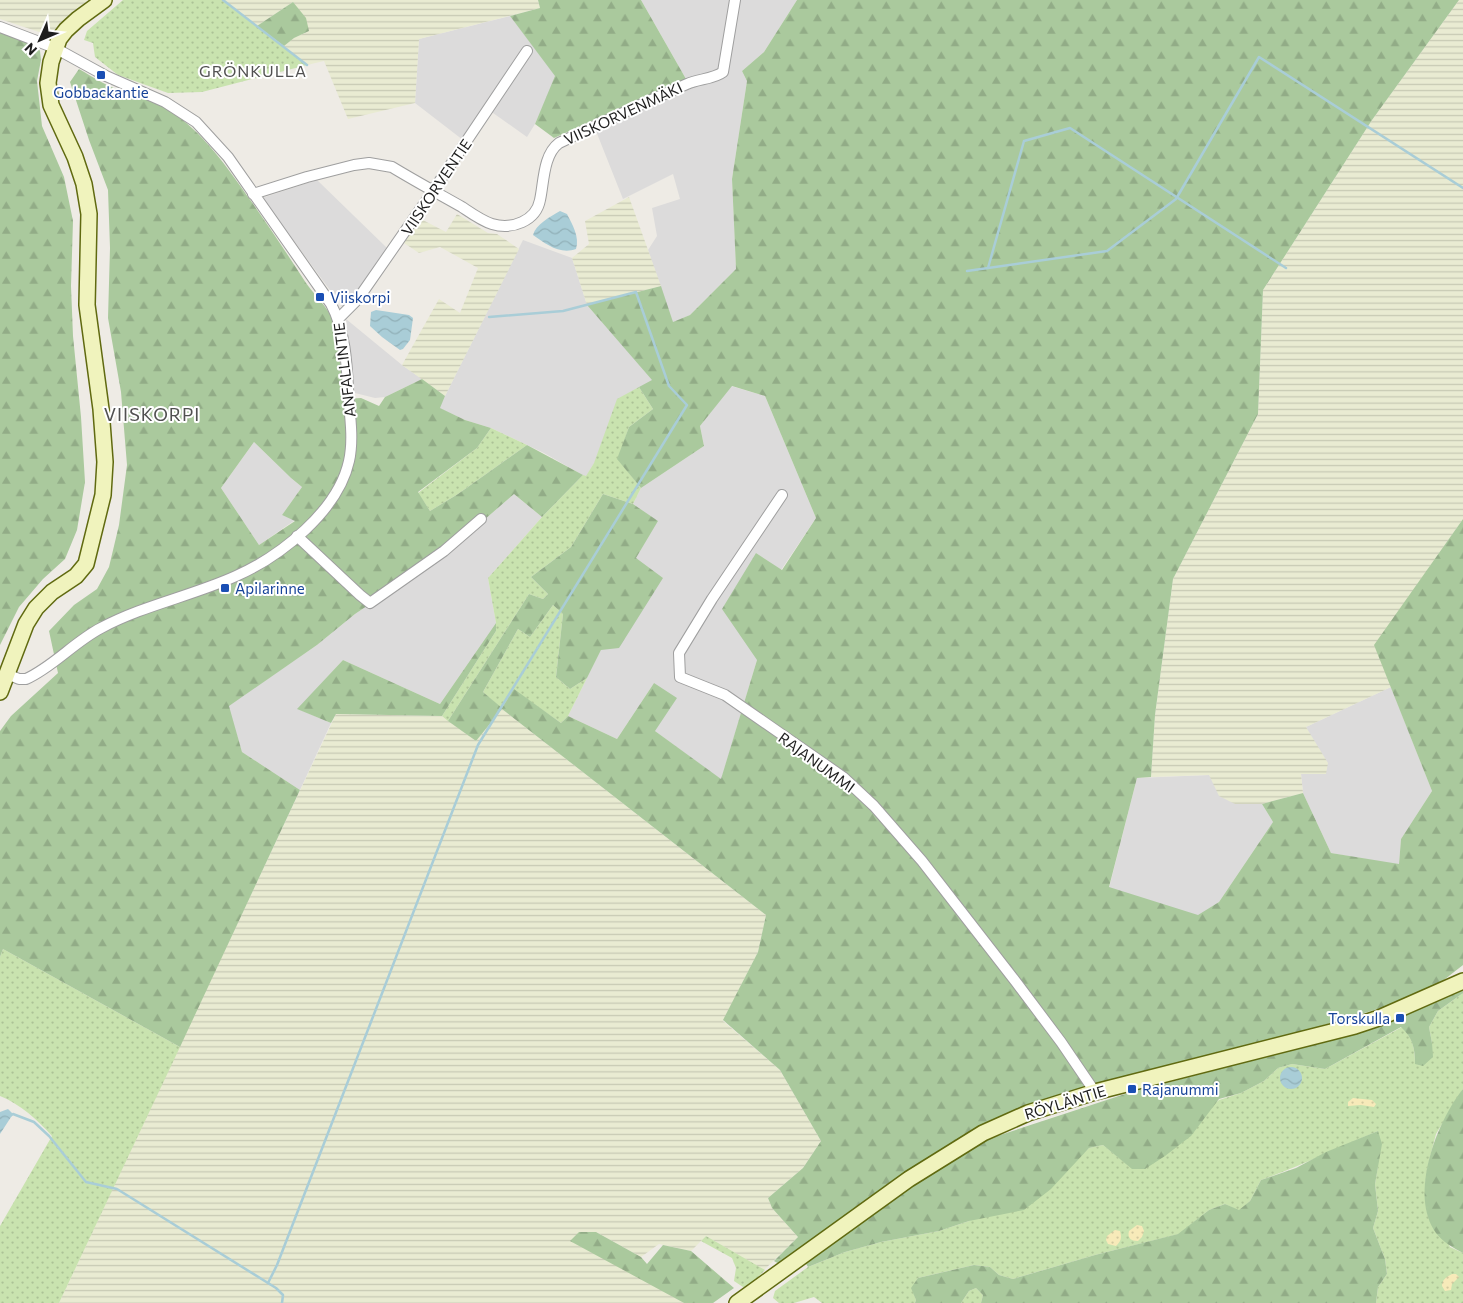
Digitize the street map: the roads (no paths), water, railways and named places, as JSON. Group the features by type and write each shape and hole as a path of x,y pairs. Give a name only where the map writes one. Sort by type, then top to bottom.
{"street":[{"path":"0,692 26,624 36,608 52,592 76,576 86,564 103,495 105,478 101,409 87,305 88,214 84,184 75,157 51,105 48,83 55,48 66,30 104,0"},
{"name":"VIISKORVENMÄKI","path":"253,194 307,177 354,165 370,163 392,167 491,224 512,226 526,220 538,208 551,151 559,143 693,81 720,75 724,72 735,0"},
{"name":"ANFALLINTIE","path":"0,27 55,48 106,76 165,102 196,122 215,142 331,304 339,318 343,336 351,436 350,460 341,484 330,503 317,520 258,565 235,577 148,607 100,628 31,677 19,679 7,674"},
{"name":"VIISKORVENTIE","path":"339,318 358,299 527,51"},
{"name":"RAJANUMMI","path":"782,495 712,599 679,653 680,677 725,695 843,778 874,806 922,861 1016,982 1061,1042 1095,1092"},
{"path":"297,536 370,603 444,551 481,519"},
{"name":"RÖYLÄNTIE","path":"737,1303 910,1179 983,1134 1028,1112 1095,1092 1355,1026 1452,988 1463,981"}],"water":[{"path":"560,211 567,214 573,226 577,240 576,249 559,250 533,235 540,224"},
{"path":"376,310 409,315 413,318 410,340 403,349 400,350 370,326 371,312"},
{"path":"1291,1067 1299,1070 1302,1078 1299,1086 1291,1089 1283,1086 1280,1078 1283,1070"},
{"path":"8,1109 13,1114 0,1134 0,1112"}],"waterway":[{"path":"223,0 307,65"},
{"path":"967,271 1107,251 1176,199 1259,57 1463,188"},
{"path":"988,268 1024,141 1070,128 1286,268"},
{"path":"268,1283 277,1265 478,745 687,405 669,386 636,292 563,311 489,317"},
{"path":"10,1116 13,1114 34,1122 49,1136 86,1182 117,1189 276,1288 283,1295 282,1303"}],"place":[{"name":"Gobbackantie","path":"101,75"},
{"name":"Viiskorpi","path":"320,297"},
{"name":"Apilarinne","path":"225,588"},
{"name":"Torskulla","path":"1400,1018"},
{"name":"Rajanummi","path":"1132,1089"}],"district":[{"name":"GRÖNKULLA","path":"253,70"},
{"name":"VIISKORPI","path":"152,414"}]}
